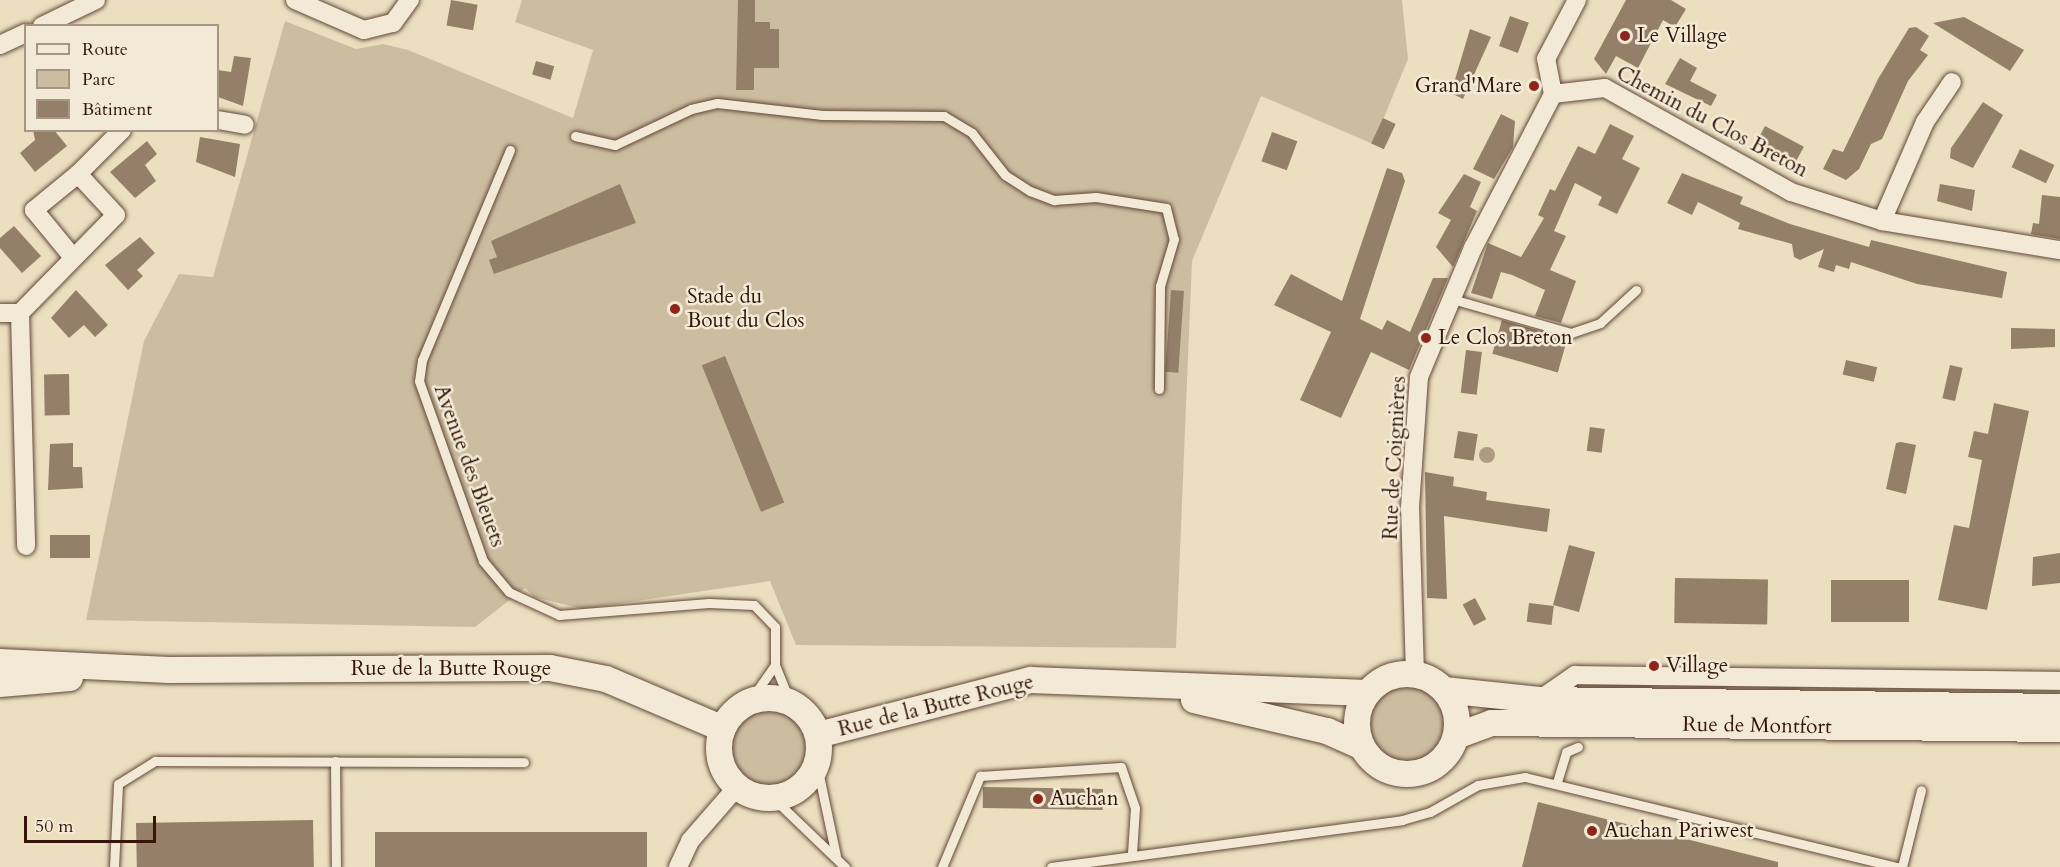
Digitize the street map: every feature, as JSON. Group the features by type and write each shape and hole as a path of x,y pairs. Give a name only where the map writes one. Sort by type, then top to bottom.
{"street":[{"path":"46,24 96,0"},
{"path":"295,0 364,30 393,23 410,0"},
{"path":"1553,94 1546,59 1577,0"},
{"path":"0,45 24,34"},
{"path":"1882,220 1925,122 1952,81"},
{"name":"Chemin du Clos Breton","path":"1553,94 1605,88 1791,192 1882,220 2060,250"},
{"name":"Rue de Coignières","path":"1415,674 1410,508 1419,377 1452,299 1553,94"},
{"path":"219,120 245,125"},
{"path":"71,255 34,210 78,174 120,132"},
{"path":"26,546 20,313 71,255 116,215 78,174"},
{"path":"0,313 20,313"},
{"name":"Rue de la Butte Rouge","path":"0,662 169,670 550,668 606,679 723,729"},
{"name":"Rue de la Butte Rouge","path":"0,684 169,670"},
{"path":"1415,674 1444,690 1455,712 1456,736 1440,762 1412,774 1382,768 1361,746 1357,713 1367,693 1388,677 1415,674"},
{"path":"1539,700 1575,675 2060,681"},
{"name":"Rue de la Butte Rouge","path":"818,735 1031,680 1367,693"},
{"name":"Rue de la Butte Rouge","path":"1127,685 1316,728 1361,746"},
{"name":"Rue de Montfort","path":"1444,690 1539,700 2060,707"},
{"path":"750,702 790,702 802,710 818,735 817,766 797,790 773,798 737,787 720,760 723,729 750,702"},
{"name":"Rue de Montfort","path":"1456,736 1491,723 2060,729"},
{"path":"678,867 690,841 737,787"}],"lane":[{"path":"575,136 615,145 691,109 717,103 822,115 944,116 972,133 1005,175 1030,191 1054,200 1096,197 1166,208 1174,239 1160,286 1158,389"},
{"name":"Avenue des Bleuets","path":"510,150 422,360 420,381 483,561 509,592 559,615 709,603 754,605 775,627 775,665 790,702"},
{"path":"1452,299 1571,333 1600,323 1636,290"},
{"path":"750,702 775,665"},
{"path":"1557,782 1566,752 1578,747"},
{"path":"114,867 118,784 155,761 524,762"},
{"path":"335,761 336,867"},
{"path":"817,766 836,856"},
{"path":"942,867 980,776 1121,767 1135,808 1132,853"},
{"path":"1051,867 1132,853 1401,820 1499,777 1557,782 1900,867 1921,790"},
{"path":"773,798 845,867"}],"green space":[{"name":"Stade du Bout du Clos","path":"522,0 1402,0 1408,59 1373,144 1261,96 1192,261 1176,648 796,645 770,581 583,609 534,597 525,588 475,627 86,620 144,341 179,274 213,277 285,21 356,49 383,44 408,50 573,118 593,50 515,22"},
{"path":"1405,685 1420,688 1437,702 1444,724 1441,739 1427,756 1405,763 1390,760 1373,746 1366,724 1369,709 1383,692"},
{"path":"768,710 782,713 795,721 803,734 806,748 803,762 795,775 782,783 768,786 754,783 741,775 733,762 730,748 733,734 741,721 754,713"}],"shaded area":[{"path":"1484,447 1490,447 1495,455 1493,461 1484,463 1479,458 1479,452"}],"building":[{"path":"451,0 478,5 473,30 446,26"},
{"path":"738,0 755,0 755,22 770,22 770,29 779,29 779,68 754,68 754,90 736,90"},
{"path":"1626,0 1671,0 1686,9 1675,27 1663,20 1638,68 1616,56 1606,74 1594,59"},
{"path":"1510,16 1529,23 1518,53 1499,46"},
{"path":"1964,17 2024,50 2010,71 1933,23"},
{"path":"1916,27 1929,36 1920,50 1928,55 1908,81 1882,139 1871,144 1859,169 1846,180 1823,169 1833,149 1843,152 1878,79 1909,28"},
{"path":"1470,29 1491,37 1463,99 1451,93"},
{"path":"234,56 251,58 243,106 219,97 219,70 231,72"},
{"path":"1680,58 1697,68 1690,81 1717,95 1711,106 1665,84"},
{"path":"536,61 554,66 550,80 532,74"},
{"path":"1983,102 2003,115 1973,168 1950,158 1951,148"},
{"path":"1501,114 1515,121 1513,147 1494,179 1473,169"},
{"path":"1383,118 1396,124 1384,149 1371,143"},
{"path":"1610,124 1634,136 1622,159 1640,168 1617,214 1598,205 1602,197 1575,183 1554,231 1566,236 1550,270 1576,281 1561,323 1535,316 1545,290 1512,275 1501,272 1492,299 1471,293 1488,243 1521,257 1544,218 1538,215 1550,189 1555,191 1578,146 1595,154"},
{"path":"1765,126 1804,147 1794,164 1756,144"},
{"path":"33,132 56,132 67,146 35,172 20,153 35,140"},
{"path":"1272,132 1297,141 1287,170 1261,161"},
{"path":"200,137 240,144 235,177 196,162"},
{"path":"147,141 157,154 145,165 156,181 135,198 110,172"},
{"path":"2020,149 2054,165 2046,183 2012,167"},
{"path":"1387,168 1402,173 1405,181 1360,319 1382,330 1387,320 1410,332 1433,278 1448,278 1409,370 1371,352 1341,418 1300,400 1331,332 1274,305 1291,274 1342,301"},
{"path":"1682,173 1743,197 1740,204 1790,224 1869,247 1871,240 2007,272 2002,298 1917,284 1851,262 1849,269 1836,265 1834,272 1818,267 1824,249 1800,260 1794,257 1792,244 1738,229 1740,223 1698,202 1692,215 1667,203"},
{"path":"1464,174 1481,182 1470,207 1477,211 1453,267 1436,247 1451,220 1438,213"},
{"path":"620,184 636,223 494,274 489,260 497,257 491,241"},
{"path":"1940,184 1975,190 1972,211 1937,201"},
{"path":"2042,195 2060,197 2060,239 2031,234 2033,223 2039,224"},
{"path":"14,226 41,256 22,273 0,248 0,238"},
{"path":"140,237 155,253 137,270 143,276 128,290 105,265"},
{"path":"76,290 108,325 95,337 84,325 69,338 51,318"},
{"path":"1171,290 1184,291 1178,373 1165,372"},
{"path":"1502,320 1567,339 1558,372 1492,354"},
{"path":"2011,328 2055,329 2055,347 2011,349"},
{"path":"1466,350 1482,352 1477,395 1461,393"},
{"path":"725,356 784,502 761,512 702,365"},
{"path":"1846,360 1877,367 1874,382 1843,375"},
{"path":"1950,365 1963,368 1955,401 1942,398"},
{"path":"44,374 69,374 70,415 45,415"},
{"path":"1994,403 2029,411 1987,610 1938,600 1954,525 1969,528 1982,460 1968,457 1974,431 1988,434"},
{"path":"1590,427 1605,429 1602,453 1587,451"},
{"path":"1458,431 1478,434 1474,461 1454,458"},
{"path":"73,443 73,467 82,467 83,488 48,490 50,444"},
{"path":"1896,443 1916,445 1906,494 1886,489"},
{"path":"1425,472 1454,477 1453,486 1487,492 1486,500 1550,509 1547,532 1444,516 1447,599 1427,598"},
{"path":"50,535 90,535 90,558 50,558"},
{"path":"1569,545 1595,552 1579,612 1553,605"},
{"path":"2060,553 2060,583 2032,586 2033,557"},
{"path":"1675,578 1768,580 1767,625 1674,623"},
{"path":"1831,580 1909,580 1909,622 1831,622"},
{"path":"1475,598 1486,619 1474,626 1463,605"},
{"path":"1529,603 1554,606 1551,625 1527,622"},
{"path":"983,787 1103,789 1103,810 983,808"},
{"name":"Auchan Pariwest","path":"1538,802 1778,862 1778,867 1522,867"},
{"path":"313,820 314,867 137,867 136,823"},
{"path":"375,832 647,832 647,867 375,867"}],"place":[{"name":"Le Village","path":"1625,36"},
{"name":"Grand'Mare","path":"1534,86"},
{"name":"Stade du Bout du Clos","path":"675,309"},
{"name":"Le Clos Breton","path":"1426,338"},
{"name":"Village","path":"1654,666"},
{"name":"Auchan","path":"1038,799"},
{"name":"Auchan Pariwest","path":"1592,831"}]}
